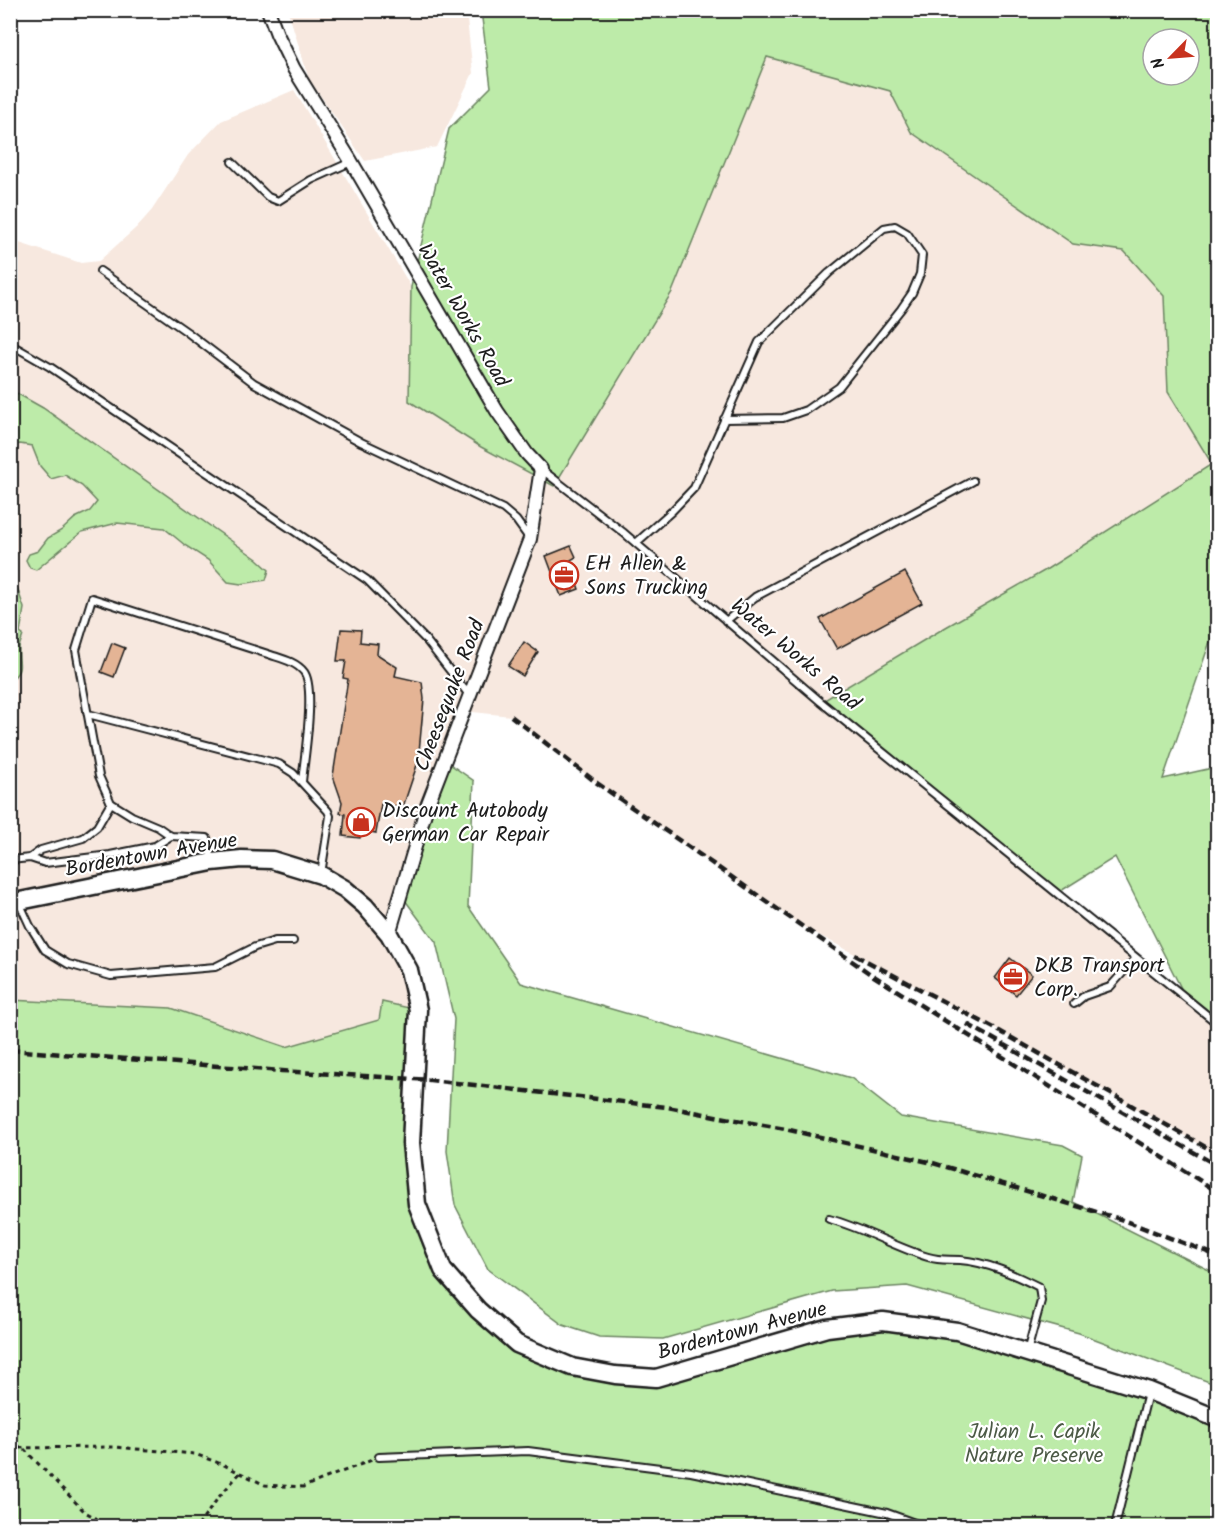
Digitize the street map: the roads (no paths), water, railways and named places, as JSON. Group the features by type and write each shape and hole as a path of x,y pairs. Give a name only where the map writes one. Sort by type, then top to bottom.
{"main road":[{"name":"Bordentown Avenue","path":"14,902 212,862 242,859 272,860 321,875 345,889 365,906 389,934 409,970 418,1010 411,1143 417,1204 443,1270 478,1310 517,1344 572,1367 615,1375 656,1378 827,1328 883,1321 957,1331 1149,1391 1218,1419"}],"street":[{"name":"Water Works Road","path":"268,10 294,69 351,161 497,411 527,454 541,469"},
{"name":"Cheesequake Road","path":"389,934 427,806 530,539 541,469"}],"lane":[{"path":"232,162 268,197 278,201 311,180 351,161"},
{"path":"636,543 694,489 724,419 759,342 829,273 884,228 896,226 907,233 922,255 920,274 912,293 839,387 806,410 783,418 724,419"},
{"path":"100,271 187,332 254,383 361,441 503,509 516,520 530,539"},
{"path":"10,344 50,367 366,580 426,640 470,695"},
{"name":"Water Works Road","path":"541,469 636,543 821,702 1218,1024"},
{"path":"726,621 755,597 974,481"},
{"path":"171,836 158,826 132,816 111,803 99,776 76,650 92,598 279,657 299,667 307,677 310,697 302,782"},
{"path":"88,714 279,764 293,773 330,816 321,875"},
{"path":"30,858 41,850 83,837 97,827 111,803"},
{"path":"10,860 30,858 45,863 110,855 154,846 171,836 207,838 212,862"},
{"path":"14,902 45,950 68,964 111,976 215,967 255,947 275,941 293,941"},
{"path":"1074,1004 1084,996 1110,987 1136,958"},
{"path":"829,1220 849,1224 893,1244 942,1261 961,1260 1004,1270 1039,1287 1041,1301 1027,1353"},
{"path":"1115,1527 1149,1391"},
{"path":"379,1457 528,1451 692,1472 887,1513 923,1527"}],"railway":[{"path":"511,716 597,783 869,973 1218,1192"},
{"path":"855,955 994,1028 1218,1154"},
{"path":"967,1024 1218,1166"},
{"path":"10,1050 430,1080 667,1107 785,1129 933,1163 1120,1219 1218,1256"}],"place":[{"name":"EH Allen & Sons Trucking","path":"564,575"},
{"name":"Discount Autobody German Car Repair","path":"361,822"},
{"name":"DKB Transport Corp.","path":"1013,977"}],"park label":[{"name":"Julian L. Capik Nature Preserve","path":"1034,1443"}]}
